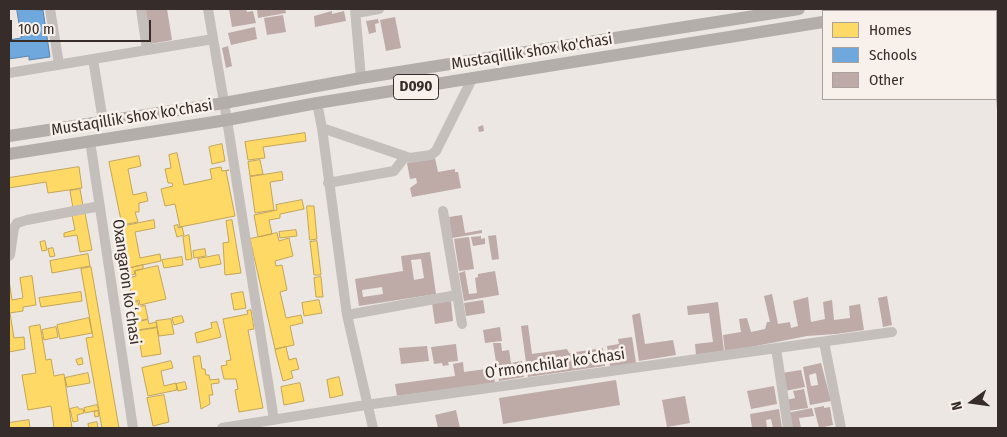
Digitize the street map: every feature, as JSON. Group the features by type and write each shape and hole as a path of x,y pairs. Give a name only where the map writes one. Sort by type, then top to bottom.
{"main road":[{"name":"Mustaqillik shox ko'chasi","path":"9,136 224,104 361,78 779,10 799,9"},
{"name":"Mustaqillik shox ko'chasi","path":"9,154 227,120 317,102 822,22"},
{"path":"616,38 618,55"}],"street":[{"path":"50,9 59,64"},
{"path":"141,9 147,50"},
{"path":"208,9 274,420"},
{"path":"361,78 355,11 379,9"},
{"path":"9,72 213,39"},
{"path":"93,59 103,121"},
{"path":"322,128 405,157 431,155 436,152 473,78"},
{"path":"317,102 347,315 366,405 373,428"},
{"name":"Oxangaron koʻchasi","path":"90,141 132,428"},
{"path":"328,183 394,171 405,157"},
{"path":"9,256 14,228 17,223 100,206"},
{"path":"443,211 462,324"},
{"path":"347,315 457,295"},
{"name":"Oʻrmonchilar koʻchasi","path":"222,428 366,405 892,332"},
{"path":"824,342 841,428"},
{"path":"776,348 788,428"}],"building: Homes":[{"path":"305,133 306,141 263,147 265,158 248,160 245,142"},
{"path":"222,144 225,161 212,164 209,147"},
{"path":"177,153 184,185 212,179 210,169 221,167 222,171 229,170 226,171 235,216 180,227 175,204 165,206 161,189 173,186 172,183 168,183 165,169 171,168 169,155"},
{"path":"139,156 141,166 128,169 133,195 146,192 148,201 139,203 139,212 135,212 138,222 122,225 109,162"},
{"path":"260,160 263,174 250,176 248,162"},
{"path":"79,167 82,188 48,193 46,182 9,188 9,178"},
{"path":"282,172 283,180 270,182 274,210 255,213 250,177"},
{"path":"80,189 83,206 73,208 70,191"},
{"path":"302,200 304,209 280,214 280,218 269,220 272,234 258,237 254,215 277,210 276,205"},
{"path":"307,206 314,206 317,239 310,240"},
{"path":"85,213 92,250 80,252 77,235 64,237 64,233 75,230 72,215"},
{"path":"154,220 155,228 135,232 140,258 160,254 161,261 128,268 120,227"},
{"path":"232,220 241,273 225,275 223,243 229,242 226,221"},
{"path":"178,225 178,228 182,227 184,235 177,237 174,226"},
{"path":"296,230 297,236 280,238 279,232"},
{"path":"277,233 279,241 289,238 293,256 275,261 276,266 282,265 287,290 280,292 286,318 301,315 303,323 290,326 294,345 275,349 250,239"},
{"path":"189,235 192,259 186,260 183,237"},
{"path":"45,241 47,250 42,251 40,242"},
{"path":"317,241 321,275 314,275 310,242"},
{"path":"53,248 55,256 50,257 48,249"},
{"path":"205,249 206,256 194,258 193,251"},
{"path":"88,254 90,266 52,273 50,261"},
{"path":"219,255 221,264 200,268 198,259"},
{"path":"182,257 183,265 164,268 162,260"},
{"path":"143,265 143,269 134,271 135,274 128,276 127,269"},
{"path":"158,266 166,299 140,305 139,300 133,302 128,278 136,276 135,271"},
{"path":"91,267 119,428 102,428 86,338 93,337 81,269"},
{"path":"32,276 36,305 23,307 23,311 10,313 14,338 24,337 25,349 9,352 9,280 12,300 23,298 20,278"},
{"path":"321,277 323,297 316,297 314,278"},
{"path":"81,292 82,301 41,307 39,298"},
{"path":"243,292 246,308 234,310 231,294"},
{"path":"319,300 322,313 304,316 302,303"},
{"path":"138,302 139,307 145,305 148,319 137,321 133,303"},
{"path":"251,310 254,329 248,330 263,408 239,412 235,390 238,389 236,379 224,379 221,366 227,365 226,361 231,360 223,319 248,314 247,311"},
{"path":"182,316 184,322 174,325 172,318"},
{"path":"89,318 92,333 60,339 57,325"},
{"path":"171,319 174,334 159,336 156,321"},
{"path":"148,320 149,324 156,322 157,327 138,330 137,322"},
{"path":"217,322 221,337 197,343 195,333 212,328 211,323"},
{"path":"40,325 46,360 51,359 54,376 64,374 72,428 54,428 51,406 28,410 22,375 36,373 29,327"},
{"path":"56,327 58,337 44,340 42,330"},
{"path":"157,328 161,354 142,357 138,331"},
{"path":"286,347 289,360 296,358 299,369 291,371 293,378 283,381 275,350"},
{"path":"200,356 202,369 205,369 206,375 209,375 210,380 219,379 219,383 211,384 213,395 209,395 210,404 201,409 193,357"},
{"path":"82,358 83,364 78,365 76,360"},
{"path":"171,361 173,368 161,371 164,386 176,383 177,390 148,396 142,368"},
{"path":"88,373 90,383 67,387 65,378"},
{"path":"339,377 343,395 330,398 327,380"},
{"path":"185,382 187,389 178,391 176,384"},
{"path":"300,383 304,401 284,405 281,387"},
{"path":"164,395 169,422 153,426 147,398"},
{"path":"97,405 99,410 85,413 84,408"},
{"path":"78,407 83,409 84,413 77,415 78,421 73,422 70,409"},
{"path":"98,411 99,416 95,417 94,412"},
{"path":"29,420 30,428 9,428 9,423"},
{"path":"97,422 98,428 89,428 88,424"}],"building: Schools":[{"path":"17,9 43,10 50,57 29,60 29,56 9,59 9,40 21,38"}],"building: Other":[{"path":"144,9 167,9 172,40 150,44"},
{"path":"229,9 253,11 256,23 232,27"},
{"path":"257,9 285,9 286,13 258,18"},
{"path":"332,11 332,14 344,11 346,21 315,27 314,16"},
{"path":"283,15 286,32 267,35 264,18"},
{"path":"395,17 401,48 386,51 380,20"},
{"path":"378,19 379,23 375,24 376,32 369,34 366,21"},
{"path":"255,27 257,39 231,45 228,33"},
{"path":"228,46 232,66 226,68 222,48"},
{"path":"998,56 997,110 996,100"},
{"path":"483,125 484,131 479,132 478,127"},
{"path":"435,158 438,172 455,169 455,172 458,172 461,188 412,197 410,188 417,183 416,178 410,179 407,163"},
{"path":"462,215 465,233 482,230 482,233 452,238 449,217"},
{"path":"496,235 499,259 492,260 488,236"},
{"path":"481,236 481,239 485,238 485,244 473,246 471,237"},
{"path":"469,237 474,269 459,271 454,239"},
{"path":"430,252 436,294 359,306 355,279 403,271 401,256","holes":["421,259 424,278 414,280 411,260","382,287 383,294 363,297 362,290"]},
{"path":"465,271 469,294 477,293 475,278 478,277 478,274 495,271 499,295 464,301 459,273"},
{"path":"772,294 778,324 790,322 791,328 798,326 793,301 808,297 811,322 825,319 823,302 832,300 834,320 850,318 849,306 860,304 864,330 807,336 725,352 723,335 741,332 739,319 747,318 751,332 765,329 767,322 770,322 764,296"},
{"path":"887,296 892,325 883,327 878,298"},
{"path":"483,300 485,313 466,316 464,303"},
{"path":"451,301 453,321 435,324 432,303"},
{"path":"718,302 724,351 696,355 695,344 713,342 709,313 688,315 687,306"},
{"path":"640,313 645,344 673,340 676,355 639,361 632,315"},
{"path":"528,325 532,354 567,349 569,353 603,348 605,366 528,377 521,326"},
{"path":"500,327 502,341 485,343 483,330"},
{"path":"632,337 636,363 610,367 607,346 619,344 618,339"},
{"path":"493,343 501,343 502,351 509,350 511,363 522,361 524,377 499,381"},
{"path":"456,344 458,361 448,362 449,365 443,366 442,363 434,364 431,347"},
{"path":"427,346 429,361 401,364 399,348"},
{"path":"463,362 464,372 493,368 495,383 397,396 395,384 455,376 453,364"},
{"path":"821,363 831,401 810,405 803,367","holes":["816,373 818,385 811,386 809,375"]},
{"path":"801,370 805,387 785,391 782,373"},
{"path":"616,380 620,405 503,424 499,398"},
{"path":"774,386 777,404 751,409 747,391"},
{"path":"804,389 808,408 788,411 786,400 795,398 793,391"},
{"path":"685,396 690,423 667,427 662,400"},
{"path":"824,406 824,408 830,407 833,425 819,428 814,408"},
{"path":"812,408 814,416 799,418 801,428 790,428 787,413"},
{"path":"779,409 782,428 773,428 771,419 766,420 767,428 752,428 750,414"},
{"path":"456,410 460,428 438,428 435,415"}]}
